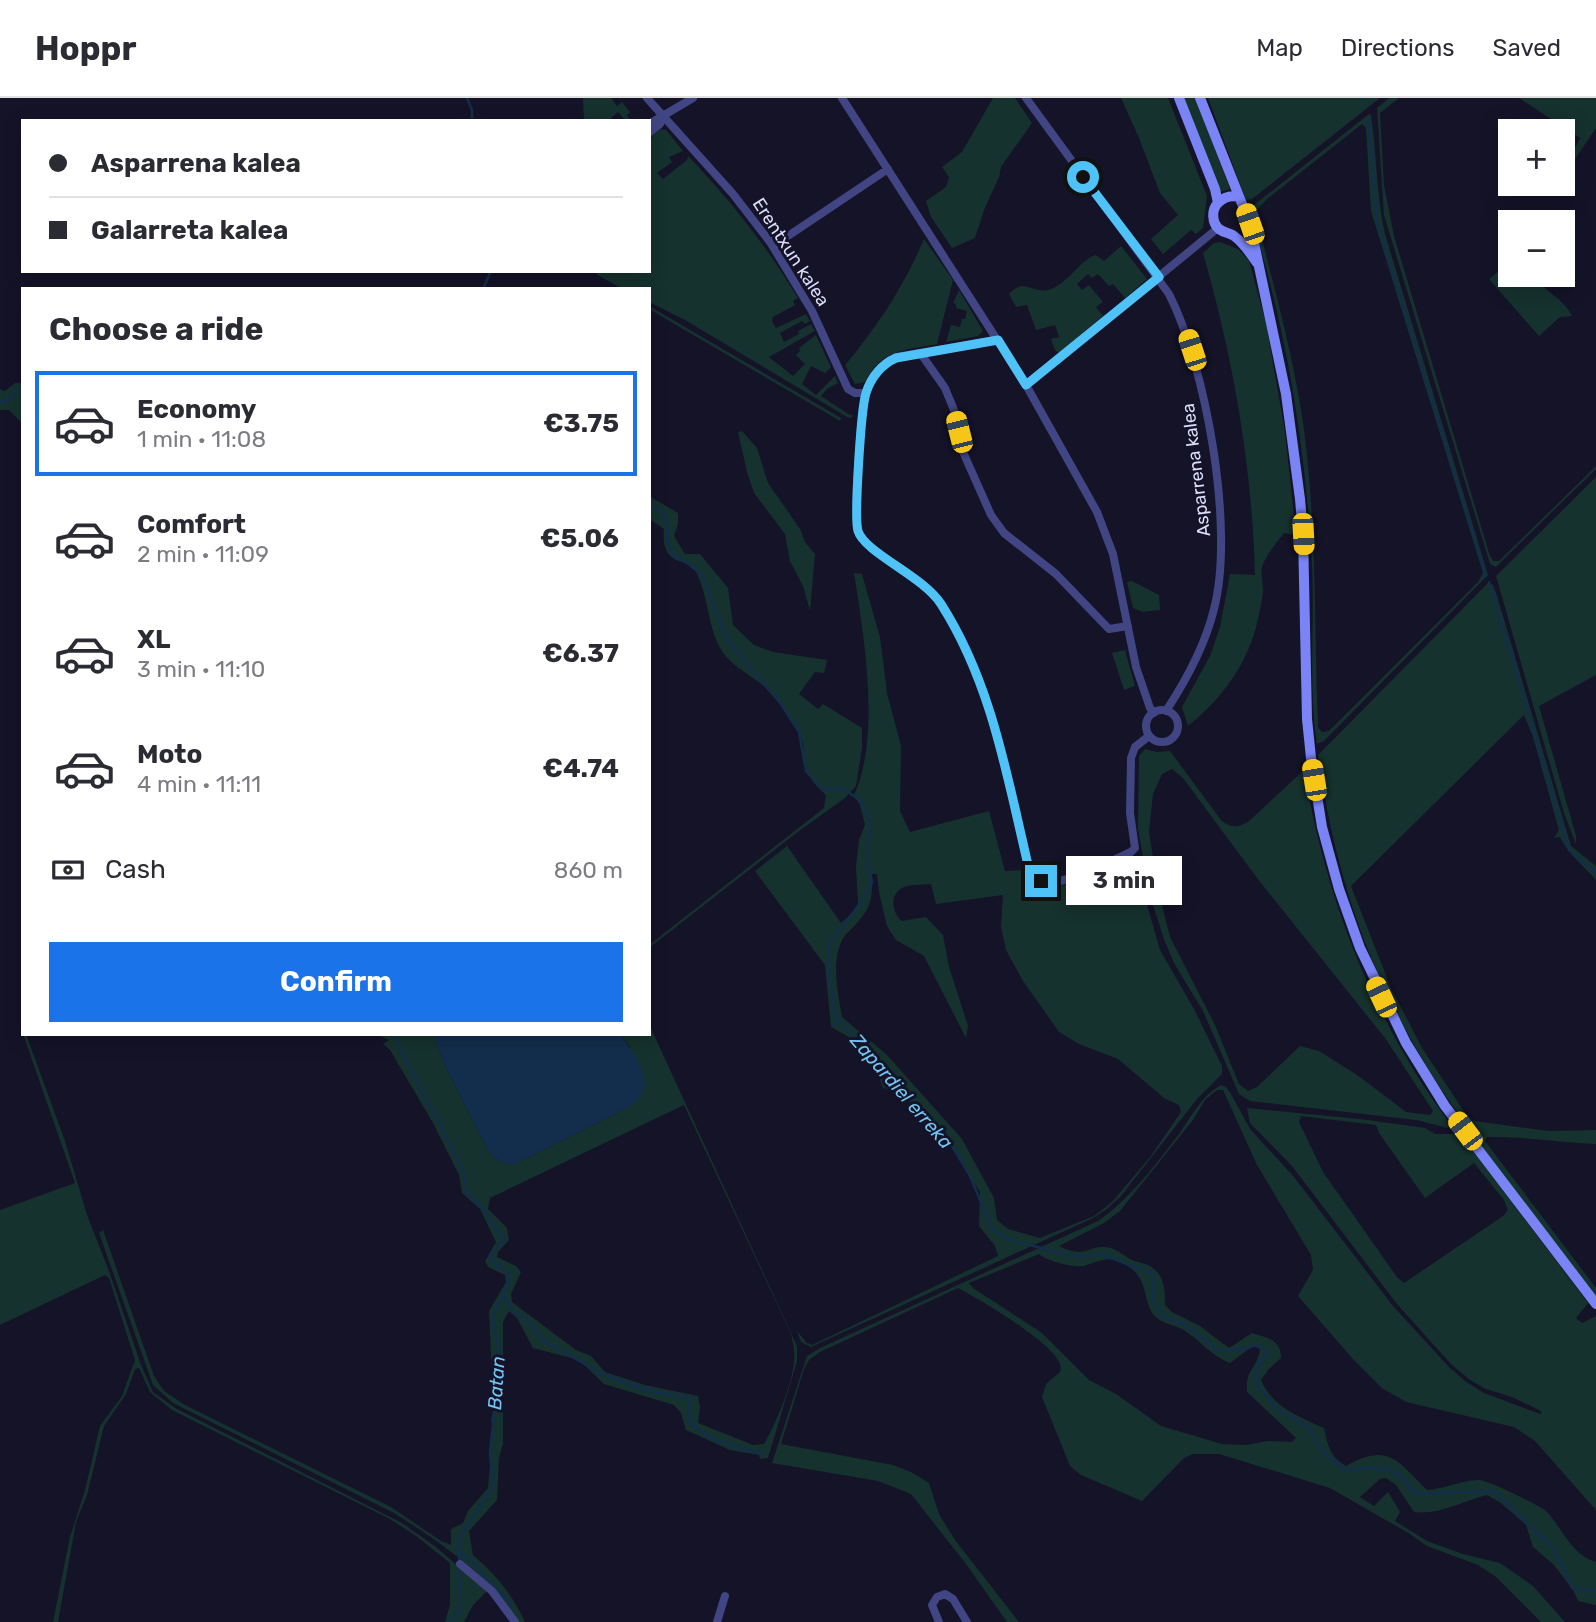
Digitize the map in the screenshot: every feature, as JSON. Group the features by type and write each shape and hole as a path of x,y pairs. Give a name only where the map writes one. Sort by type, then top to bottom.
{"main road":[{"path":"1179,98 1204,159 1218,203"},
{"path":"1200,98 1250,224 1280,359 1300,499 1305,571 1305,691 1311,758 1322,827 1339,890 1375,983 1423,1074 1596,1304"},
{"path":"1239,197 1229,196 1218,203 1213,214 1218,228 1232,234 1258,265"},
{"path":"1232,234 1239,233 1250,224"}],"street":[{"name":"Erentxun kalea","path":"647,98 733,194 770,242 812,311 848,389 855,393 866,393"},
{"path":"651,123 692,98"},
{"path":"842,98 1026,385 1097,512 1107,534 1120,583 1136,667 1154,713"},
{"name":"Asparrena kalea","path":"1026,98 1159,277 1185,327 1198,370 1217,482 1221,541 1216,599 1206,634 1187,676 1166,711"},
{"path":"651,131 660,124 662,117"},
{"path":"770,242 788,236 888,169"},
{"path":"1026,385 1218,228"},
{"path":"998,340 889,361 877,373 866,393 861,430 858,531 869,547 929,589 949,619 984,688 1031,873 1041,881 1054,882 1131,852 1135,848 1130,813 1131,758 1135,747 1149,736"},
{"path":"921,354 945,388 954,410 963,452 991,516 1004,533 1056,574 1109,629 1128,626"},
{"path":"1166,711 1178,720 1177,732 1168,742 1154,740 1149,736 1147,723 1154,713 1166,711"},
{"path":"460,1564 492,1591 515,1622"},
{"path":"939,1622 932,1605 937,1597 945,1594 953,1599 967,1622"},
{"path":"717,1622 725,1596"}],"green space":[{"path":"583,98 611,98 617,106 622,102 630,112 627,115 630,119 624,119 618,112 610,119 584,119"},
{"path":"993,98 1015,98 1032,123 1001,167 975,238 952,248 931,217 926,201 946,187 949,177 942,167 962,152"},
{"path":"1121,98 1168,98 1207,196 1203,228 1196,234 1191,230 1163,254 1151,239 1178,215 1160,193"},
{"path":"1184,98 1195,98 1230,189 1220,192"},
{"path":"1208,98 1380,98 1252,199 1246,200"},
{"path":"1389,98 1399,98 1380,113 1384,185 1394,236 1493,561 1499,561 1596,466 1596,469 1496,567 1490,564 1384,215 1377,108"},
{"path":"1519,98 1596,98 1596,128 1575,159 1575,148 1580,138 1575,135 1575,119 1551,119"},
{"path":"1371,115 1385,234 1488,575 1324,741 1317,744 1312,676 1312,564 1299,428 1283,340 1249,209","holes":["1362,124 1366,128 1371,211 1483,573 1478,582 1329,731 1322,732 1318,727 1313,541 1304,430 1289,347 1255,212 1267,199"]},
{"path":"660,129 666,130 683,151 669,157 672,162 657,173 663,179 687,160 688,156 747,224 798,298 793,301 795,305 773,317 772,321 776,328 806,314 810,321 805,324 802,321 780,333 784,342 811,324 815,331 769,357 793,376 805,364 796,355 800,351 799,348 816,335 831,367 825,373 811,366 802,384 816,395 835,376 838,383 821,396 852,414 852,418 685,320 651,303 651,287 619,287 597,275 651,273 652,136"},
{"path":"924,239 953,280 937,344 895,353 879,363 865,382 855,384 845,365 889,305"},
{"path":"1220,242 1238,249 1249,261 1266,323 1285,432 1296,535 1284,533 1263,564 1263,592 1258,619 1241,665 1223,692 1188,726 1182,707 1210,656 1220,627 1230,574 1255,575 1250,493 1239,412 1214,292 1203,253 1214,243"},
{"path":"1121,246 1147,279 1125,298 1113,284 1109,286 1098,274 1092,278 1088,274 1077,284 1082,290 1089,285 1103,302 1096,307 1103,316 1059,353 1051,339 1059,337 1055,325 1036,330 1027,305 1016,307 1009,294 1025,286 1040,290 1051,289 1091,257 1096,255 1104,261"},
{"path":"1498,272 1498,287 1544,287 1572,316 1560,317 1539,336 1489,279"},
{"path":"959,290 983,331 978,336 946,342 951,325 960,327 967,311 956,308 953,303"},
{"path":"651,307 841,418 840,421 651,310"},
{"path":"15,383 21,383 21,422 9,410 0,410 0,389 5,391"},
{"path":"742,431 757,448 768,483 815,554 810,611 803,586 790,561 785,534 754,493 738,432"},
{"path":"1596,477 1596,675 1539,706 1576,844 1564,813 1496,576"},
{"path":"651,497 678,513 674,536 685,554 700,554 728,588 733,625 754,645 773,652 827,660 824,673 815,672 799,694 818,709 823,704 862,728 862,748 856,786 845,798 651,946 651,943 824,808 826,795 809,775 801,738 785,710 764,686 731,661 719,646 697,573 691,564 677,560 668,553 664,543 664,529 651,520"},
{"path":"854,573 862,574 880,637 887,693 901,746 900,811 910,832 989,811 1005,871 1024,870 1034,884 1051,890 1135,857 1140,862 1141,884 1160,950 1194,1009 1222,1066 1222,1074 1197,1099 1121,1196 1107,1209 1093,1218 811,1347 801,1342 797,1331 812,1345 998,1256 995,1246 979,1226 980,1192 950,1145 909,1101 882,1087 875,1066 865,1050 831,1027 825,965 755,871 787,846 841,923 858,903 856,866 859,840 865,825 860,805 854,795 867,745 869,716 866,656","holes":["872,874 877,874 887,926 896,940 924,956 966,1038 968,1026 949,967 943,935 926,917 902,921 896,913 893,904 895,895 905,887 931,884 936,904 1003,895 1001,927 1006,950 1023,981 1059,1032 1079,1044 1118,1059 1164,1098 1179,1105 1181,1112 1150,1157 1112,1202 1094,1216 1040,1238 1008,1229 997,1220 994,1198 962,1139 887,1055 842,1017 836,978 839,949 843,938 862,918 869,906"]},
{"path":"1132,581 1159,595 1160,610 1143,612 1133,608 1127,582"},
{"path":"1488,583 1493,585 1497,596 1571,846 1596,866 1596,880 1572,855 1560,837 1554,838 1559,830 1533,737 1524,715 1351,886 1391,988 1422,1048 1467,1116 1474,1121 1549,1131 1596,1130 1596,1144 1501,1137 1487,1137 1485,1141 1596,1288 1596,1296 1469,1129 1445,1095 1402,1023 1359,926 1338,859 1323,790 1318,755"},
{"path":"1125,650 1135,686 1124,690 1112,653"},
{"path":"1145,749 1170,751 1221,820 1234,826 1248,822 1304,770 1325,865 1356,956 1398,1043 1451,1125 1448,1128 1416,1120 1250,1101 1239,1094 1203,1011 1174,963 1150,896 1138,829 1139,756","holes":["1172,769 1183,778 1257,878 1385,1038 1433,1111 1430,1115 1406,1112 1360,1077 1319,1051 1300,1046 1257,1087 1248,1091 1239,1084 1215,1025 1170,937 1158,889 1149,832 1153,794 1162,774"]},
{"path":"651,1028 797,1346 797,1361 768,1458 760,1459 759,1455 730,1450 686,1430 681,1413 674,1405 604,1384 579,1360 533,1348 517,1318 509,1311 503,1322 503,1444 499,1458 497,1500 469,1531 473,1555 509,1594 525,1622 518,1622 493,1589 478,1575 446,1548 411,1524 394,1513 173,1403 153,1385 99,1233 103,1230 154,1376 164,1391 185,1405 391,1507 451,1545 451,1529 463,1523 468,1511 488,1488 493,1430 491,1420 496,1398 492,1379 489,1311 506,1282 505,1275 488,1267 485,1261 496,1242 480,1209 462,1193 459,1175 433,1123 390,1050 383,1044 389,1040 380,1036 434,1036 447,1070 489,1152 507,1164 515,1164 627,1108 630,1047 622,1036 651,1036","holes":["684,1105 791,1334 794,1347 793,1370 787,1392 764,1444 753,1445 698,1423 698,1396 645,1385 605,1372 591,1356 576,1350 512,1302 511,1294 521,1272 516,1266 497,1257 509,1240 507,1228 488,1209 490,1198"]},
{"path":"24,1036 27,1036 65,1141 87,1215 153,1392 175,1408 402,1523 436,1547 487,1591 473,1605 464,1622 445,1622 450,1605 450,1563 416,1536 390,1519 172,1410 150,1392 139,1368 135,1369 126,1394 104,1426 87,1495 76,1522 58,1622 53,1622 70,1537 85,1490 100,1426 122,1396 135,1360 109,1278 105,1275 0,1325 0,1210 75,1183"},
{"path":"1221,1085 1226,1087 1250,1129 1294,1177 1393,1306 1449,1367 1484,1393 1540,1414 1542,1412 1512,1397 1486,1389 1451,1364 1397,1304 1292,1166 1250,1123 1247,1108 1360,1119 1425,1128 1435,1134 1460,1134 1588,1303 1576,1318 1582,1323 1596,1316 1596,1510 1535,1441 1514,1427 1406,1402 1382,1388 1352,1358 1298,1296 1313,1270 1311,1255 1257,1165 1223,1090 1217,1090 1205,1100 1193,1120 1120,1211 1104,1223 1059,1246 1076,1252 1111,1248 1150,1266 1161,1278 1165,1305 1229,1348 1252,1333 1276,1343 1281,1358 1261,1380 1266,1390 1288,1410 1324,1428 1330,1450 1336,1459 1346,1466 1361,1459 1383,1455 1400,1463 1427,1490 1480,1480 1515,1494 1544,1510 1580,1554 1596,1562 1596,1605 1578,1601 1554,1565 1533,1547 1526,1525 1501,1503 1487,1495 1442,1510 1414,1512 1396,1485 1386,1478 1380,1479 1360,1497 1374,1506 1388,1492 1400,1512 1395,1521 1427,1541 1500,1563 1533,1586 1565,1622 1541,1622 1496,1577 1478,1565 1427,1546 1330,1488 1219,1454 1193,1454 1184,1458 1142,1501 1081,1475 1070,1466 1042,1397 1046,1384 1060,1372 1059,1362 1043,1343 998,1311 958,1288 820,1352 809,1360 781,1444 893,1465 929,1483 939,1514 955,1540 1019,1622 1007,1622 911,1494 878,1481 772,1463 807,1356 1098,1221 1142,1181 1197,1107","holes":["1301,1116 1376,1125 1425,1198 1474,1163 1504,1200 1508,1210 1404,1283 1397,1277 1323,1172 1299,1122","1039,1254 1074,1266 1107,1259 1127,1266 1141,1280 1148,1304 1157,1318 1182,1329 1230,1363 1253,1346 1260,1349 1249,1373 1247,1392 1296,1438 1292,1442 1222,1444 1161,1426 1116,1394 1089,1380 1042,1333 969,1283"]}],"water":[{"path":"434,1036 621,1036 642,1070 645,1085 638,1099 627,1108 511,1164 498,1160 489,1152 447,1070"}],"waterway":[{"name":"Zapardiel erreka","path":"467,98 472,119"},
{"path":"1369,119 1377,222 1486,576"},
{"name":"Zapardiel erreka","path":"484,287 490,273"},
{"name":"Batan","path":"0,401 7,401 17,391 21,393"},
{"name":"Zapardiel erreka","path":"651,507 662,512 668,528 667,543 675,557 702,575 728,642 781,704 799,732 806,771 821,788 844,789 862,802 870,821 868,859 872,883 860,904 828,944 836,1016 947,1138 969,1174 993,1230 1012,1241 1080,1257 1101,1254 1155,1275 1152,1298 1162,1316 1186,1325 1218,1351 1258,1345 1267,1353 1257,1366 1257,1384 1275,1407 1308,1427 1322,1451 1346,1471 1385,1469 1400,1477 1415,1494 1494,1491 1553,1548 1572,1588 1596,1591"},
{"path":"1489,582 1569,850 1596,873"},
{"path":"833,1025 840,1021"},
{"name":"Batan","path":"394,1036 464,1172 465,1191 482,1208 504,1239 489,1257 509,1276 504,1294 492,1317 500,1355 490,1453 493,1487 459,1539 459,1559"},
{"path":"504,1294 513,1312 528,1321 543,1340 602,1374 653,1392 690,1398 689,1416 699,1431 720,1442 762,1453"},
{"path":"459,1552 472,1561 511,1604"},
{"name":"Batan","path":"449,1622 461,1610 459,1570"}],"route":[{"path":"1041,881 1031,873 1028,865 984,688 949,619 929,589 869,547 858,531 861,430 866,393 882,366 889,361 998,340 1026,385 1159,277 1083,177"}]}
